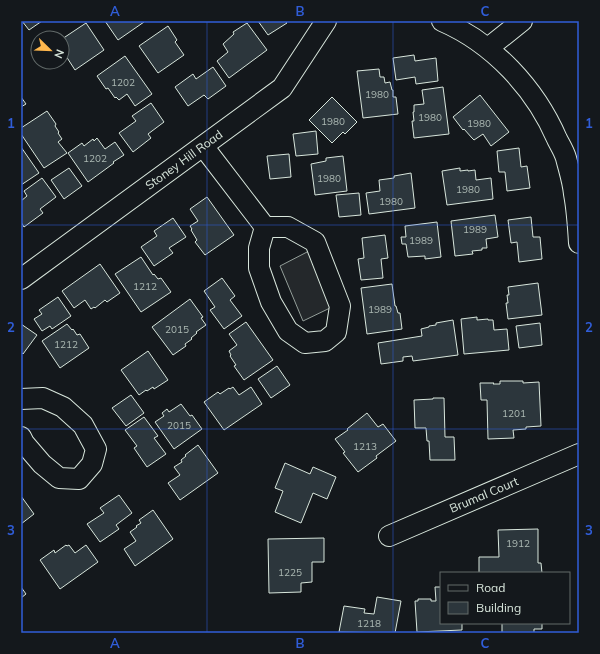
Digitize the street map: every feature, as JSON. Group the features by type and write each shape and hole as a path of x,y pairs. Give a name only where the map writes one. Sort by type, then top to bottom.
{"street":[{"name":"Stoney Hill Road","path":"21,278 282,88 326,21"},
{"path":"442,21 456,27 488,48 509,67 530,92 550,123 565,157 573,186 579,236"},
{"path":"488,48 522,21"},
{"path":"203,146 265,227"},
{"path":"265,227 288,227 315,242 340,306 336,332 325,341 305,343 288,331 271,302 259,268 259,248 265,227"},
{"path":"21,399 43,398 63,407 83,425 96,449 92,464 79,479 59,478 42,464 24,443 21,437"},
{"name":"Brumal Court","path":"389,536 579,454"}],"shaded area":[{"path":"309,251 330,308 303,321 280,266"}],"building":[{"path":"22,21 42,21 29,30"},
{"path":"105,21 144,21 144,22 118,40"},
{"path":"258,21 285,21 287,23 268,35"},
{"path":"86,23 104,50 75,70 70,62 70,34"},
{"path":"247,23 267,50 229,78 217,61 228,52 223,44 234,34 233,32"},
{"path":"168,26 177,40 175,42 184,55 158,73 139,46"},
{"path":"414,55 415,61 436,58 438,81 416,84 415,77 396,80 393,58"},
{"path":"125,56 152,94 135,106 127,94 119,100 116,97 115,98 108,88 106,89 97,76"},
{"path":"213,67 226,86 208,99 204,95 188,106 175,87 193,74 196,79"},
{"path":"379,69 380,77 384,77 385,83 390,82 393,90 393,97 396,97 398,114 363,118 357,71"},
{"path":"443,87 449,134 414,138 412,121 414,121 414,105 424,104 422,90"},
{"path":"480,95 509,132 491,146 483,134 474,140 464,129 463,130 453,117"},
{"path":"21,97 26,104 21,107"},
{"path":"332,97 357,122 345,134 343,132 332,143 309,120"},
{"path":"151,103 164,122 148,134 151,138 133,152 119,133 136,121 132,116"},
{"path":"47,111 56,124 55,126 62,139 58,142 67,153 44,168 21,134 21,128"},
{"path":"316,131 318,154 296,156 293,134"},
{"path":"97,138 105,149 115,142 124,155 88,182 68,153 82,143 84,146 93,139 94,141"},
{"path":"21,147 39,173 21,185"},
{"path":"519,148 521,167 527,166 530,188 507,191 505,172 499,172 497,151"},
{"path":"289,154 291,177 270,179 267,156"},
{"path":"343,156 347,191 315,195 311,164 326,161 326,158"},
{"path":"69,168 82,186 64,199 51,180"},
{"path":"460,168 460,171 475,170 476,180 491,178 493,199 447,205 442,171"},
{"path":"411,173 415,208 369,214 366,193 380,191 379,180 394,178 394,176"},
{"path":"42,178 56,197 40,209 43,213 24,227 21,222 21,201 27,196 24,191"},
{"path":"359,193 361,215 339,217 336,195"},
{"path":"207,197 234,235 205,255 195,242 197,240 191,230 192,229 190,226 198,221 190,209"},
{"path":"495,215 498,237 486,239 487,248 472,251 473,254 455,256 451,221"},
{"path":"531,217 533,237 540,237 542,259 519,262 517,242 511,243 508,220"},
{"path":"173,218 186,237 169,248 173,253 154,266 141,247 157,236 154,231"},
{"path":"437,222 441,257 425,259 425,256 408,257 406,244 402,244 401,237 406,237 405,226"},
{"path":"385,235 388,258 381,259 383,278 361,280 358,259 364,258 362,238"},
{"path":"141,257 153,275 154,274 158,279 161,278 171,292 141,312 115,274"},
{"path":"100,264 120,293 107,302 105,300 95,308 94,307 91,309 85,300 74,308 62,291"},
{"path":"222,278 235,296 230,300 242,316 224,329 210,310 215,307 204,291"},
{"path":"538,283 542,315 508,319 506,303 508,303 507,295 509,295 508,287"},
{"path":"392,284 395,306 398,313 400,313 402,329 367,334 361,288"},
{"path":"58,297 71,316 52,329 50,326 42,331 34,319 42,314 39,310"},
{"path":"190,299 203,317 201,318 206,325 196,332 197,333 191,338 192,339 185,344 186,346 173,355 152,327"},
{"path":"477,317 477,320 493,320 494,330 507,329 509,350 464,354 461,319"},
{"path":"453,320 458,355 413,361 412,356 403,357 403,361 381,364 378,343 422,336 421,329 436,325 436,323"},
{"path":"246,322 273,360 244,380 234,366 236,365 230,356 229,351 237,345 229,334"},
{"path":"540,323 542,345 519,348 516,326"},
{"path":"21,324 37,335 23,354 21,352"},
{"path":"67,324 77,335 80,334 89,348 60,368 42,341"},
{"path":"148,351 168,380 154,389 153,387 139,395 121,370"},
{"path":"277,366 290,385 271,398 258,379"},
{"path":"500,381 523,381 523,383 539,382 541,426 513,430 514,438 488,439 487,400 481,400 480,383 500,384"},
{"path":"233,387 239,395 251,387 262,404 224,430 204,402 218,392 220,394"},
{"path":"131,395 144,413 126,426 112,408"},
{"path":"444,398 445,437 454,437 455,460 430,460 429,441 427,441 426,428 415,428 414,400"},
{"path":"181,404 190,416 192,415 202,429 174,449 155,422 164,416 162,413 167,409 169,412"},
{"path":"367,413 378,427 383,424 396,441 358,472 343,453 345,452 335,439 348,430 347,429"},
{"path":"144,417 158,436 154,438 166,454 147,467 134,448 137,446 125,430"},
{"path":"198,445 218,473 180,500 168,483 180,475 174,467 182,462 181,460 186,456 185,455"},
{"path":"285,463 310,474 313,467 336,477 327,499 313,493 301,523 275,512 283,491 275,488"},
{"path":"119,495 132,513 116,525 119,529 100,542 87,524 104,513 100,508"},
{"path":"21,496 34,514 21,524"},
{"path":"153,510 173,539 135,566 124,549 136,541 130,532 141,523 139,520"},
{"path":"538,529 538,563 541,563 542,572 479,572 479,557 499,557 498,530"},
{"path":"324,538 324,562 312,562 312,582 301,583 301,592 269,593 268,539"},
{"path":"66,545 69,545 75,553 86,545 98,562 60,589 40,560 54,550 55,553"},
{"path":"21,587 26,594 21,598"},
{"path":"435,587 440,587 440,624 462,624 462,630 417,632 415,601 418,601 418,599 431,599 431,601 436,601"},
{"path":"377,597 401,601 395,633 339,632 344,606 365,609 364,613 374,614"},
{"path":"502,624 542,624 542,629 534,629 534,633 502,633"}]}
